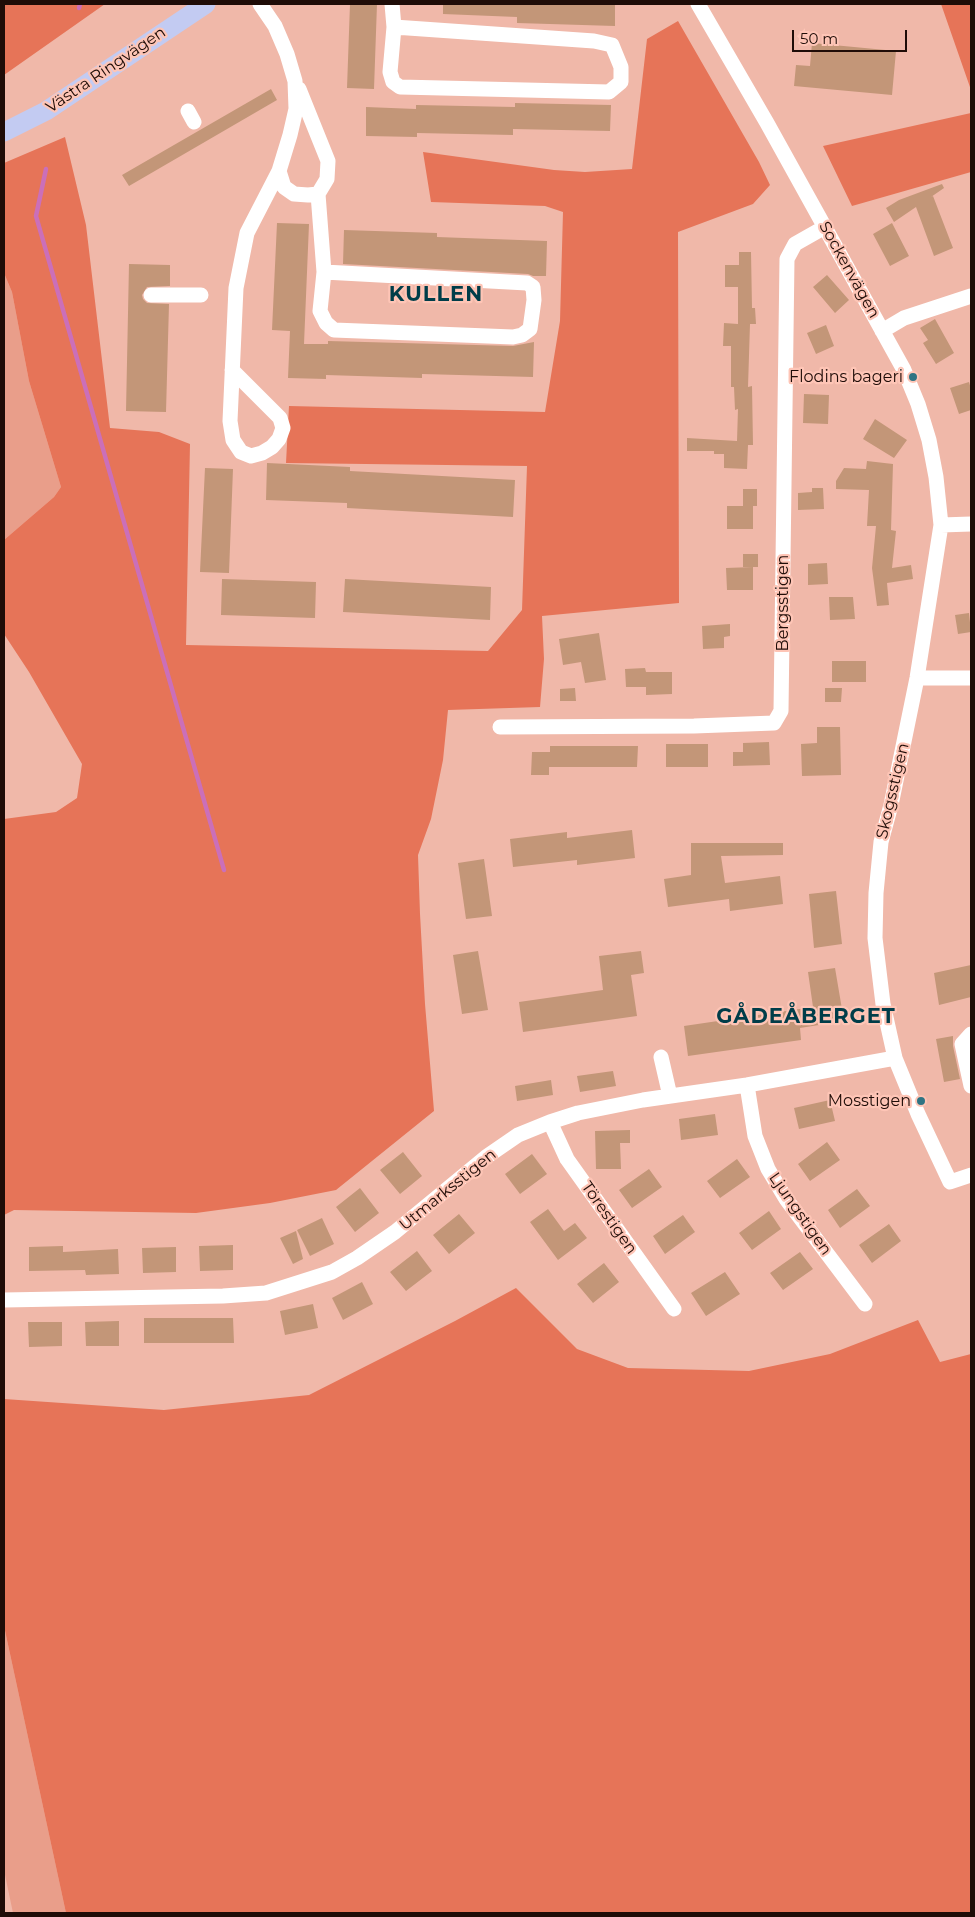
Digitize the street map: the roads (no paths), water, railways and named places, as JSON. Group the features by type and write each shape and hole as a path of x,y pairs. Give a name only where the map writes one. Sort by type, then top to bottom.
{"main road":[{"name":"Västra Ringvägen","path":"4,132 46,111 206,4"}],"street":[{"path":"260,4 275,26 328,161 327,179 318,194 324,272 320,312 326,323 334,330 513,337 522,335 530,330 534,300 533,287 527,283 324,272"},
{"path":"392,4 394,27 390,72 393,82 400,87 609,92 621,82 621,66 612,45 594,41 394,27"},
{"name":"Sockenvägen","path":"698,4 904,370 918,404 929,440 936,477 940,525"},
{"path":"232,370 280,418 283,428 279,439 272,447 262,453 250,456 241,452 233,440 230,421 232,370 236,288 247,233 279,170 290,135 296,109 296,82"},
{"path":"279,170 284,186 294,194 318,194"},
{"name":"Bergsstigen","path":"500,727 694,726 774,723 781,711 787,259 795,244 825,227"},
{"path":"151,295 201,295"},
{"path":"882,331 904,318 971,296"},
{"path":"940,525 971,524"},
{"name":"Skogsstigen","path":"895,1058 883,1004 877,964 875,938 876,893 881,842 891,805 918,678 940,525"},
{"path":"918,678 971,678"},
{"path":"967,1039 971,1086"},
{"path":"661,1057 670,1096"},
{"path":"895,1058 918,1114 950,1182 971,1175"},
{"name":"Utmarksstigen","path":"4,1300 266,1293 332,1272 357,1258 396,1232 486,1157 518,1135 550,1122 578,1112 747,1085 895,1058"},
{"name":"Ljungstigen","path":"747,1085 755,1136 768,1169 786,1199 865,1304"},
{"name":"Törestigen","path":"550,1122 567,1159 674,1309"}],"waterway":[{"path":"79,8 80,4"},
{"path":"46,169 36,216 224,870"}],"place":[{"name":"Flodins bageri","path":"913,377"},
{"name":"Mosstigen","path":"921,1101"}],"district":[{"name":"KULLEN","path":"436,295"},
{"name":"GÅDEÅBERGET","path":"806,1017"}]}
